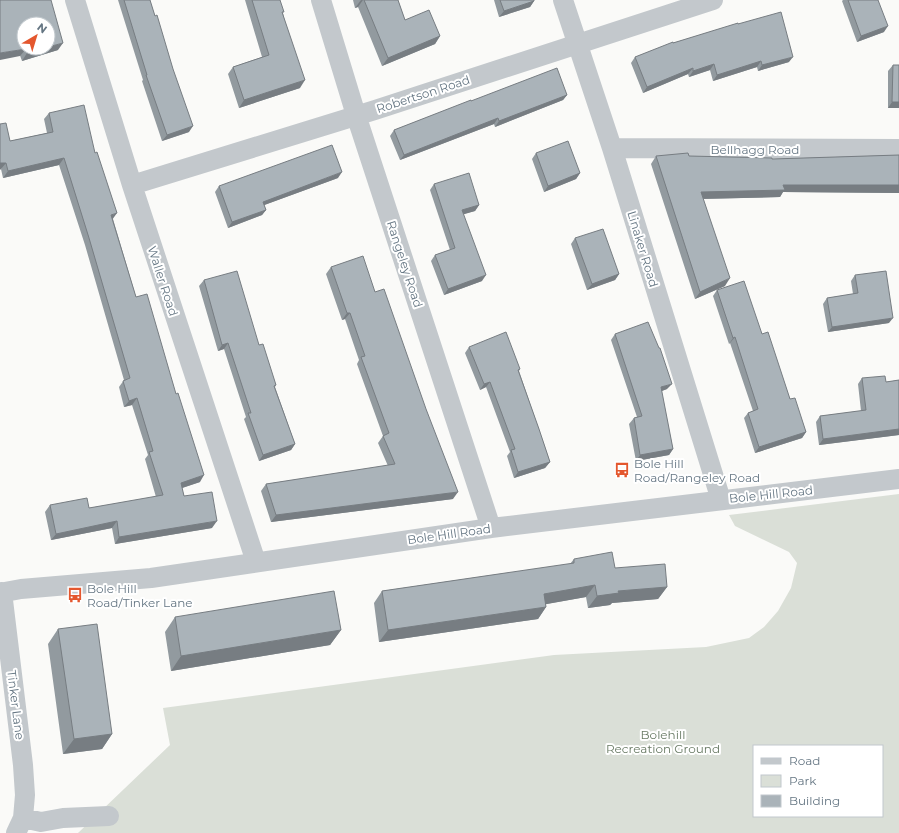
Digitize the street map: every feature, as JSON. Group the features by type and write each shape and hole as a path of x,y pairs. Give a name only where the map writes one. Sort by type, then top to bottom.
{"street":[{"name":"Waller Road","path":"75,0 132,185 256,562"},
{"name":"Rangeley Road","path":"321,0 356,115 491,528"},
{"name":"Linaker Road","path":"563,0 576,44 612,148 721,500"},
{"name":"Robertson Road","path":"132,185 356,115 713,0"},
{"name":"Bellhagg Road","path":"612,148 899,149"},
{"name":"Bole Hill Road","path":"0,593 21,589 151,578 491,528 899,479"},
{"name":"Tinker Lane","path":"0,593 26,795 20,825 63,818 110,816"}],"green space":[{"name":"Bolehill Recreation Ground","path":"899,494 899,833 78,833 170,745 163,708 554,655 706,647 749,638 764,627 778,611 791,588 797,563 789,552 735,526 729,515"}],"building":[{"path":"0,0 51,0 55,16 16,16 16,51 0,53"},
{"path":"124,0 150,0 155,16 157,15 173,69 193,126 167,135 146,75"},
{"path":"252,0 280,0 284,12 282,12 305,80 244,100 233,67 269,55"},
{"path":"364,0 398,0 405,20 429,10 440,36 388,58"},
{"path":"500,0 534,0 534,1 504,11"},
{"path":"848,0 878,0 888,26 861,36"},
{"path":"781,12 793,57 762,65 761,61 717,75 714,64 693,71 693,68 647,87 635,57 673,42"},
{"path":"56,18 63,43 56,45"},
{"path":"893,65 899,65 899,102 892,102"},
{"path":"557,68 567,95 499,121 498,118 404,155 394,130"},
{"path":"84,105 95,153 97,152 117,213 111,215 136,297 147,294 176,394 178,393 204,475 181,483 184,496 212,492 217,521 119,537 117,521 56,534 50,505 87,498 89,508 163,495 149,452 153,451 137,398 129,401 123,381 130,378 64,158 8,171 6,163 0,163 0,124 6,123 10,141 53,132 49,113"},
{"path":"568,141 580,173 548,186 536,153"},
{"path":"332,145 342,172 263,202 266,210 232,222 219,186"},
{"path":"688,153 689,156 772,159 899,155 899,185 783,185 785,190 701,192 730,278 700,292 656,156"},
{"path":"469,173 479,205 462,210 486,275 448,289 435,255 455,248 434,184"},
{"path":"603,229 619,274 592,284 575,238"},
{"path":"363,256 375,292 384,289 426,409 458,492 276,515 266,484 395,464 383,436 389,433 361,357 365,356 350,313 347,313 331,267"},
{"path":"237,271 259,345 263,344 276,385 274,386 295,444 263,455 248,413 251,413 228,343 222,345 204,280"},
{"path":"886,271 893,318 832,327 827,298 858,293 855,275"},
{"path":"744,281 762,334 768,332 790,399 795,398 806,432 759,447 748,413 758,409 735,337 733,338 717,290"},
{"path":"648,322 660,348 672,384 661,387 673,449 640,455 634,418 642,416 615,334"},
{"path":"506,332 520,369 518,370 550,462 518,472 511,450 515,449 490,382 484,384 469,347"},
{"path":"885,376 886,382 899,380 899,429 823,439 820,416 866,410 862,378"},
{"path":"612,552 615,568 665,564 667,587 618,591 619,593 597,596 595,585 544,594 546,607 388,630 382,591 574,563 574,559"},
{"path":"334,591 341,630 181,656 175,617"},
{"path":"97,624 112,734 74,739 58,629"}],"place":[{"name":"Bole Hill Road/Rangeley Road","path":"622,470"},
{"name":"Bole Hill Road/Tinker Lane","path":"75,595"}]}
